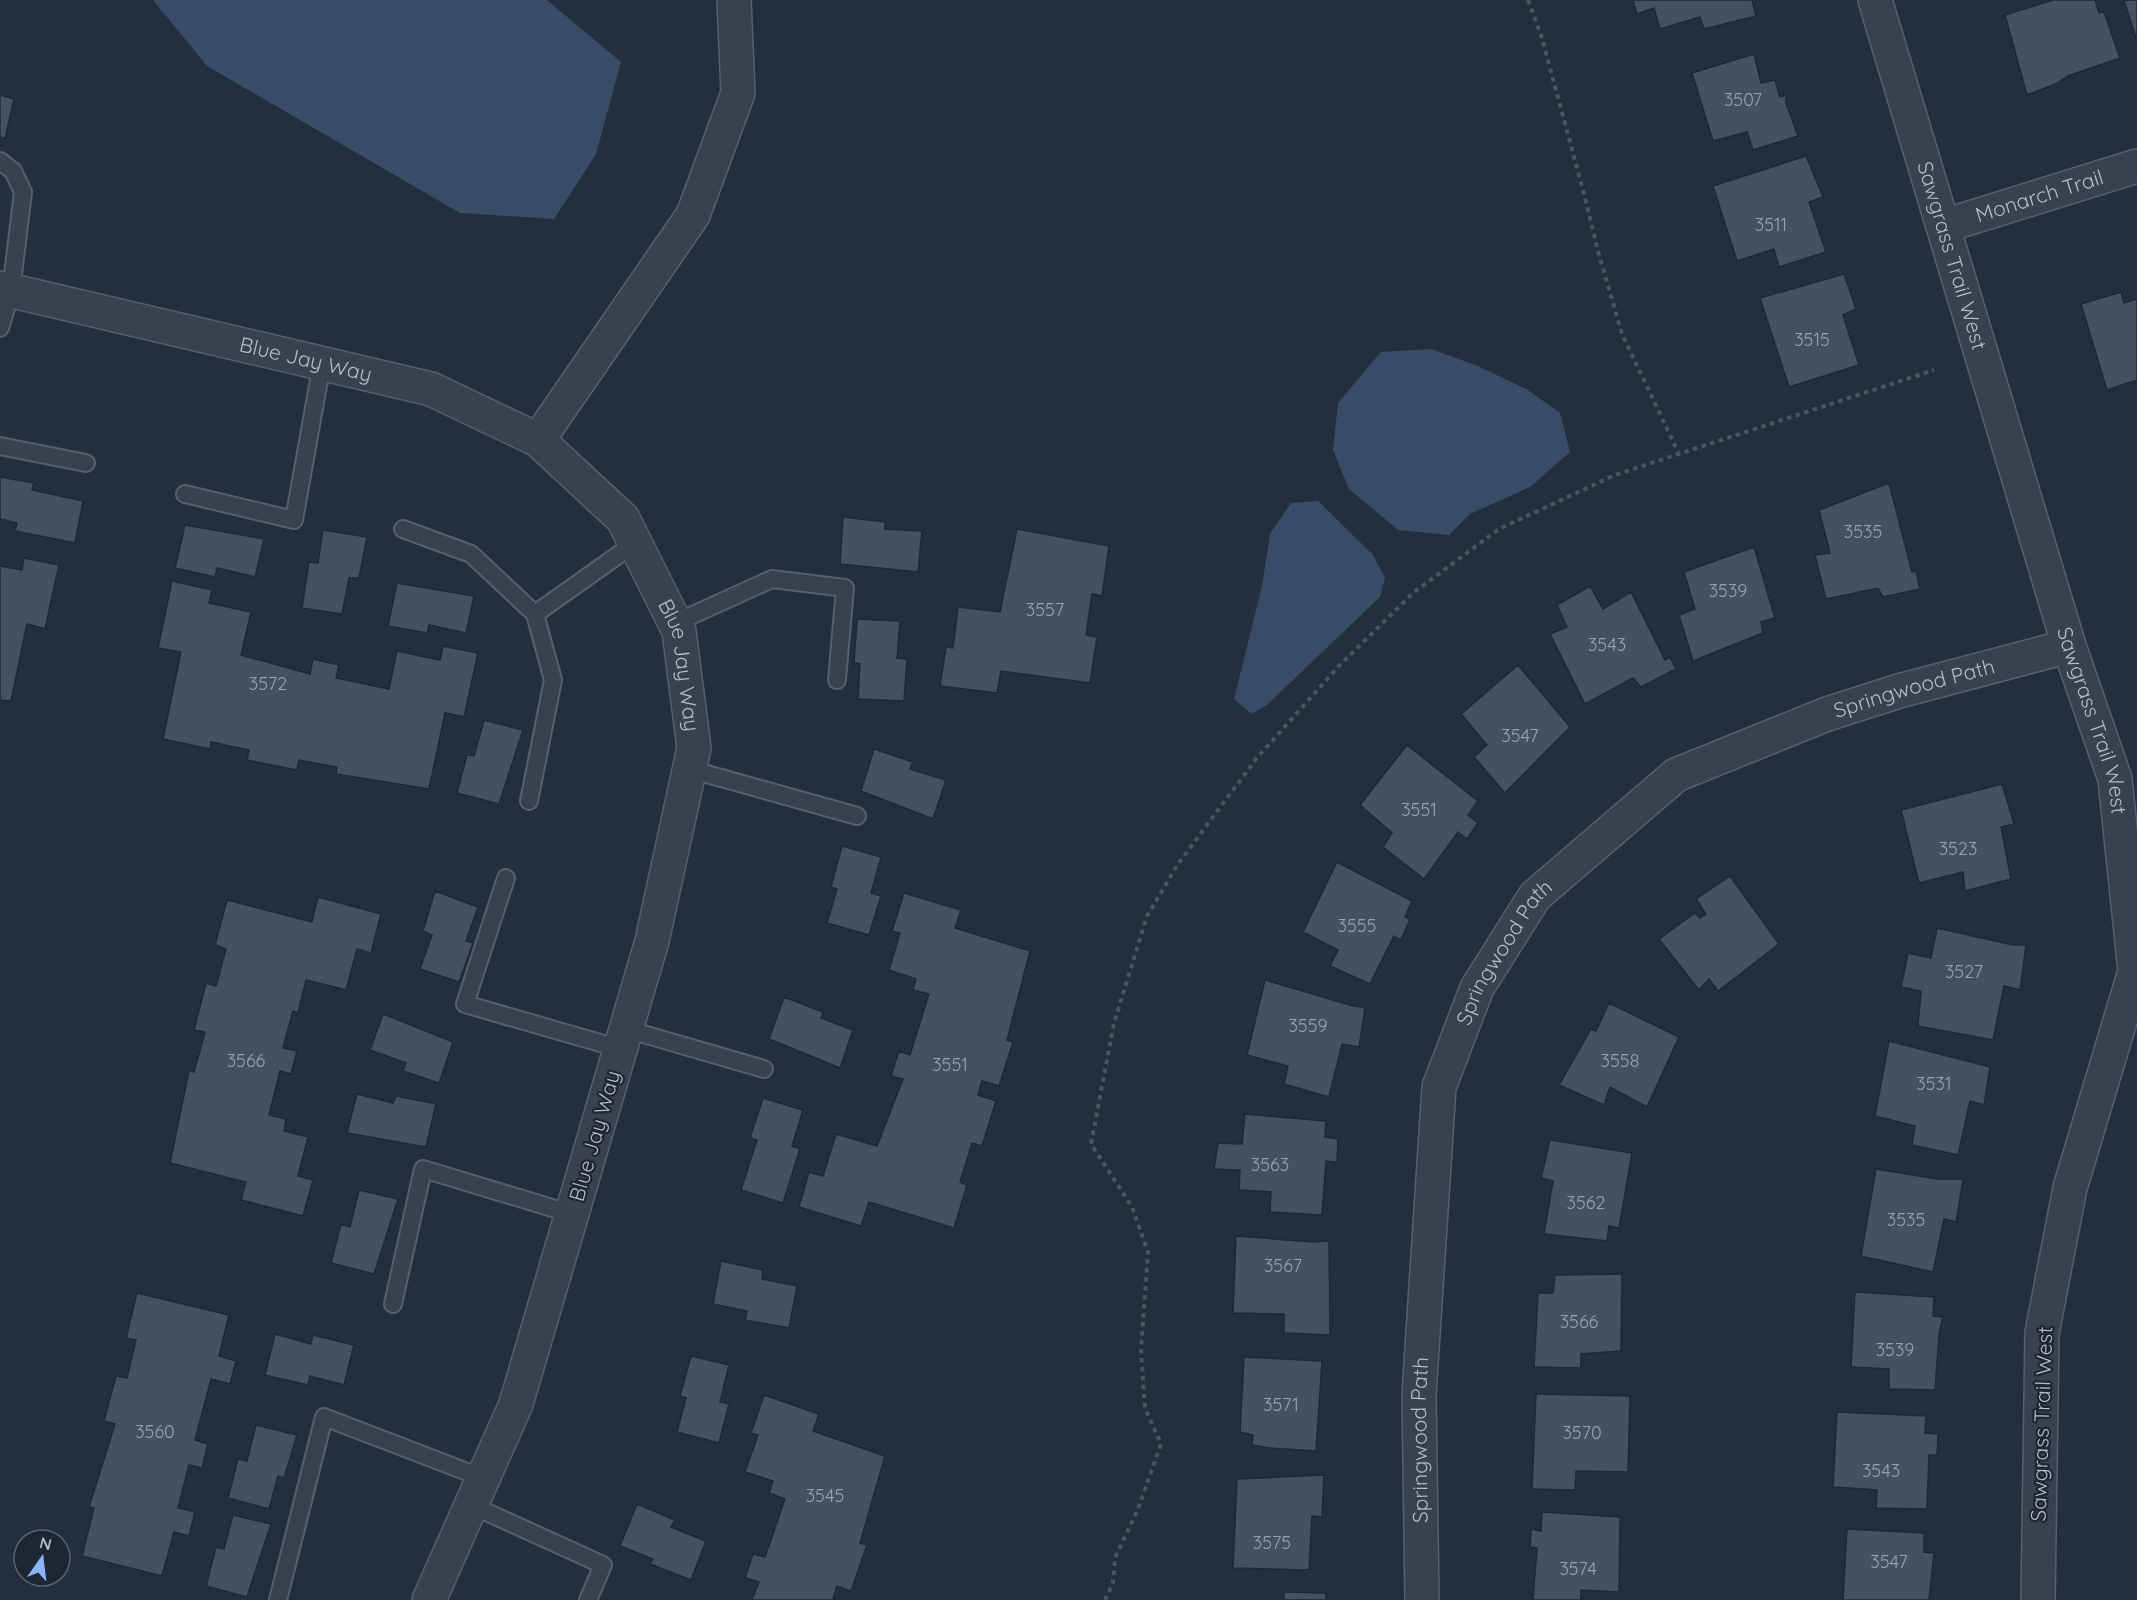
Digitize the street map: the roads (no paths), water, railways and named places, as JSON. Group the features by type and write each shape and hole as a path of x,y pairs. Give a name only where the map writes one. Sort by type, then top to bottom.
{"street":[{"path":"538,440 693,215 738,93 734,0"},
{"name":"Sawgrass Trail West","path":"1875,0 2069,646 2115,779 2135,971 2070,1188 2043,1333 2038,1600"},
{"name":"Monarch Trail","path":"1944,226 2137,166"},
{"name":"Blue Jay Way","path":"5,290 431,389 538,440 623,519 679,631 694,748 652,940 516,1404 429,1600"},
{"name":"Springwood Path","path":"1422,1600 1419,1395 1439,1087 1477,988 1535,896 1676,775 1827,714 1899,691 2069,646"}],"lane":[{"path":"0,161 13,171 23,192 0,328"},
{"path":"185,494 294,520 321,363"},
{"path":"0,446 86,463"},
{"path":"404,529 471,554 535,614 553,680 529,801"},
{"path":"535,614 635,543"},
{"path":"675,623 772,579 845,588 837,680"},
{"path":"689,769 857,816"},
{"path":"506,878 465,1004 764,1069"},
{"path":"393,1304 423,1169 572,1214"},
{"path":"278,1600 324,1417 477,1492 603,1564 588,1600"}],"water":[{"path":"153,0 547,0 621,62 596,154 554,219 460,213 207,66"},
{"path":"1431,349 1478,366 1528,390 1560,413 1570,452 1530,487 1470,514 1449,535 1398,530 1349,489 1333,450 1338,403 1381,352"},
{"path":"1318,501 1373,555 1385,578 1380,597 1268,704 1252,714 1234,699 1262,586 1270,534 1291,503"}]}
